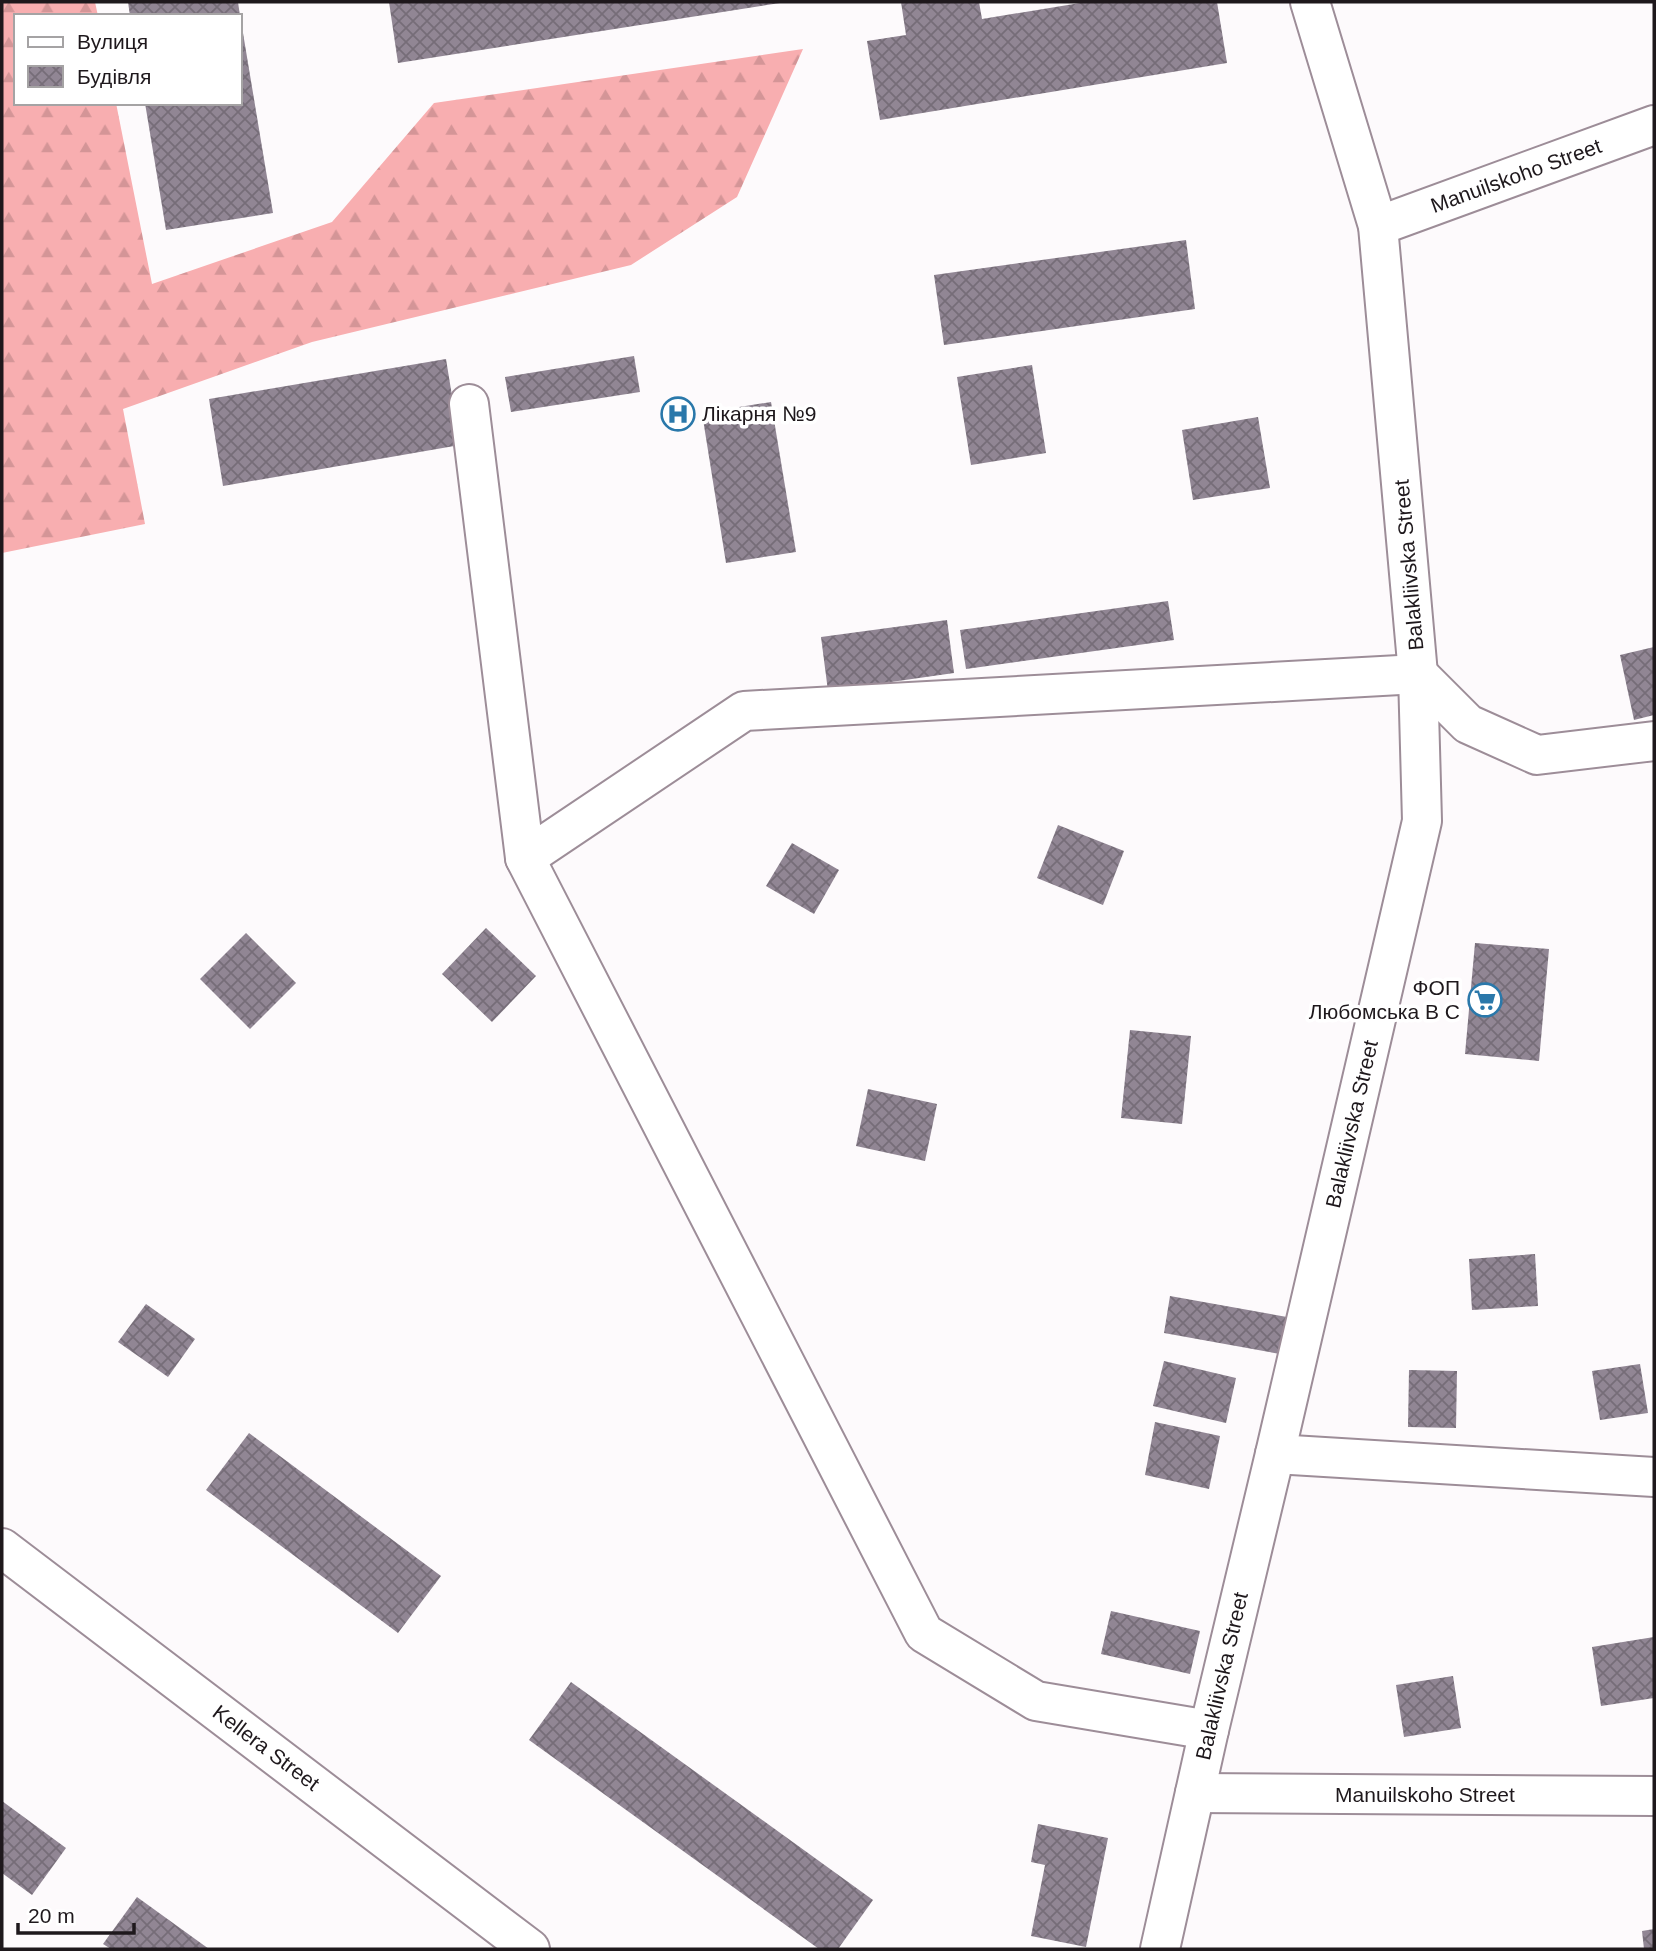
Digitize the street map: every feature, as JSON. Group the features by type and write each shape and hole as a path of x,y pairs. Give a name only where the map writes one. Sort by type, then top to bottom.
{"street":[{"name":"Balakliivska Street","path":"1160,1949 1422,821 1418,674 1378,226 1310,2"},
{"name":"Manuilskoho Street","path":"1378,226 1654,125"},
{"path":"469,404 525,858 925,1633 1036,1701 1209,1730"},
{"path":"525,858 744,711 1418,674 1468,724 1537,755 1654,741"},
{"path":"1275,1454 1654,1477"},
{"name":"Kellera Street","path":"2,1548 530,1949"},
{"name":"Manuilskoho Street","path":"1195,1793 1654,1796"}],"green space":[{"path":"2,2 95,2 98,14 14,14 14,105 116,105 152,284 332,222 434,103 803,49 737,197 631,265 312,342 123,409 145,524 2,553"}],"building":[{"path":"128,2 238,2 240,14 130,14"},
{"path":"389,2 780,2 780,3 398,63"},
{"path":"901,2 979,2 982,19 1086,2 1217,2 1227,63 880,120 867,41 906,35"},
{"path":"242,27 273,213 166,230 145,105 242,105"},
{"path":"1186,240 1195,309 944,345 934,275"},
{"path":"634,356 640,392 511,412 505,377"},
{"path":"446,359 460,445 223,486 209,399"},
{"path":"1032,365 1046,453 971,465 957,377"},
{"path":"771,402 796,552 726,563 702,413"},
{"path":"1258,417 1270,488 1193,500 1182,430"},
{"path":"1168,601 1174,640 966,669 960,630"},
{"path":"947,620 954,673 828,691 821,637"},
{"path":"1654,647 1654,715 1634,720 1620,655"},
{"path":"1058,825 1124,851 1103,905 1037,878"},
{"path":"792,843 839,870 814,914 766,886"},
{"path":"486,928 536,976 492,1022 442,974"},
{"path":"246,933 296,983 250,1029 200,979"},
{"path":"1475,943 1549,949 1539,1061 1465,1054"},
{"path":"1130,1030 1191,1036 1182,1124 1121,1118"},
{"path":"868,1089 937,1104 925,1161 856,1146"},
{"path":"1535,1254 1538,1306 1472,1310 1469,1259"},
{"path":"1170,1296 1287,1317 1280,1354 1164,1333"},
{"path":"146,1304 195,1339 168,1377 118,1342"},
{"path":"1164,1361 1236,1378 1226,1423 1153,1406"},
{"path":"1640,1364 1648,1413 1600,1420 1592,1371"},
{"path":"1409,1370 1457,1371 1456,1428 1408,1427"},
{"path":"1155,1422 1220,1436 1209,1489 1145,1475"},
{"path":"249,1433 441,1576 398,1633 206,1490"},
{"path":"1111,1611 1200,1631 1190,1674 1101,1654"},
{"path":"1654,1637 1654,1698 1601,1706 1592,1647"},
{"path":"1453,1676 1461,1728 1404,1737 1396,1685"},
{"path":"571,1682 873,1900 838,1949 819,1949 529,1740"},
{"path":"2,1801 66,1848 32,1895 2,1873"},
{"path":"1038,1824 1108,1838 1086,1947 1031,1936 1045,1865 1031,1862"},
{"path":"137,1897 209,1949 111,1949 103,1944"},
{"path":"1654,1929 1654,1949 1644,1949 1642,1931"}],"place":[{"name":"Лікарня №9","path":"678,414"},
{"name":"ФОП Любомська В С","path":"1485,1000"}]}
